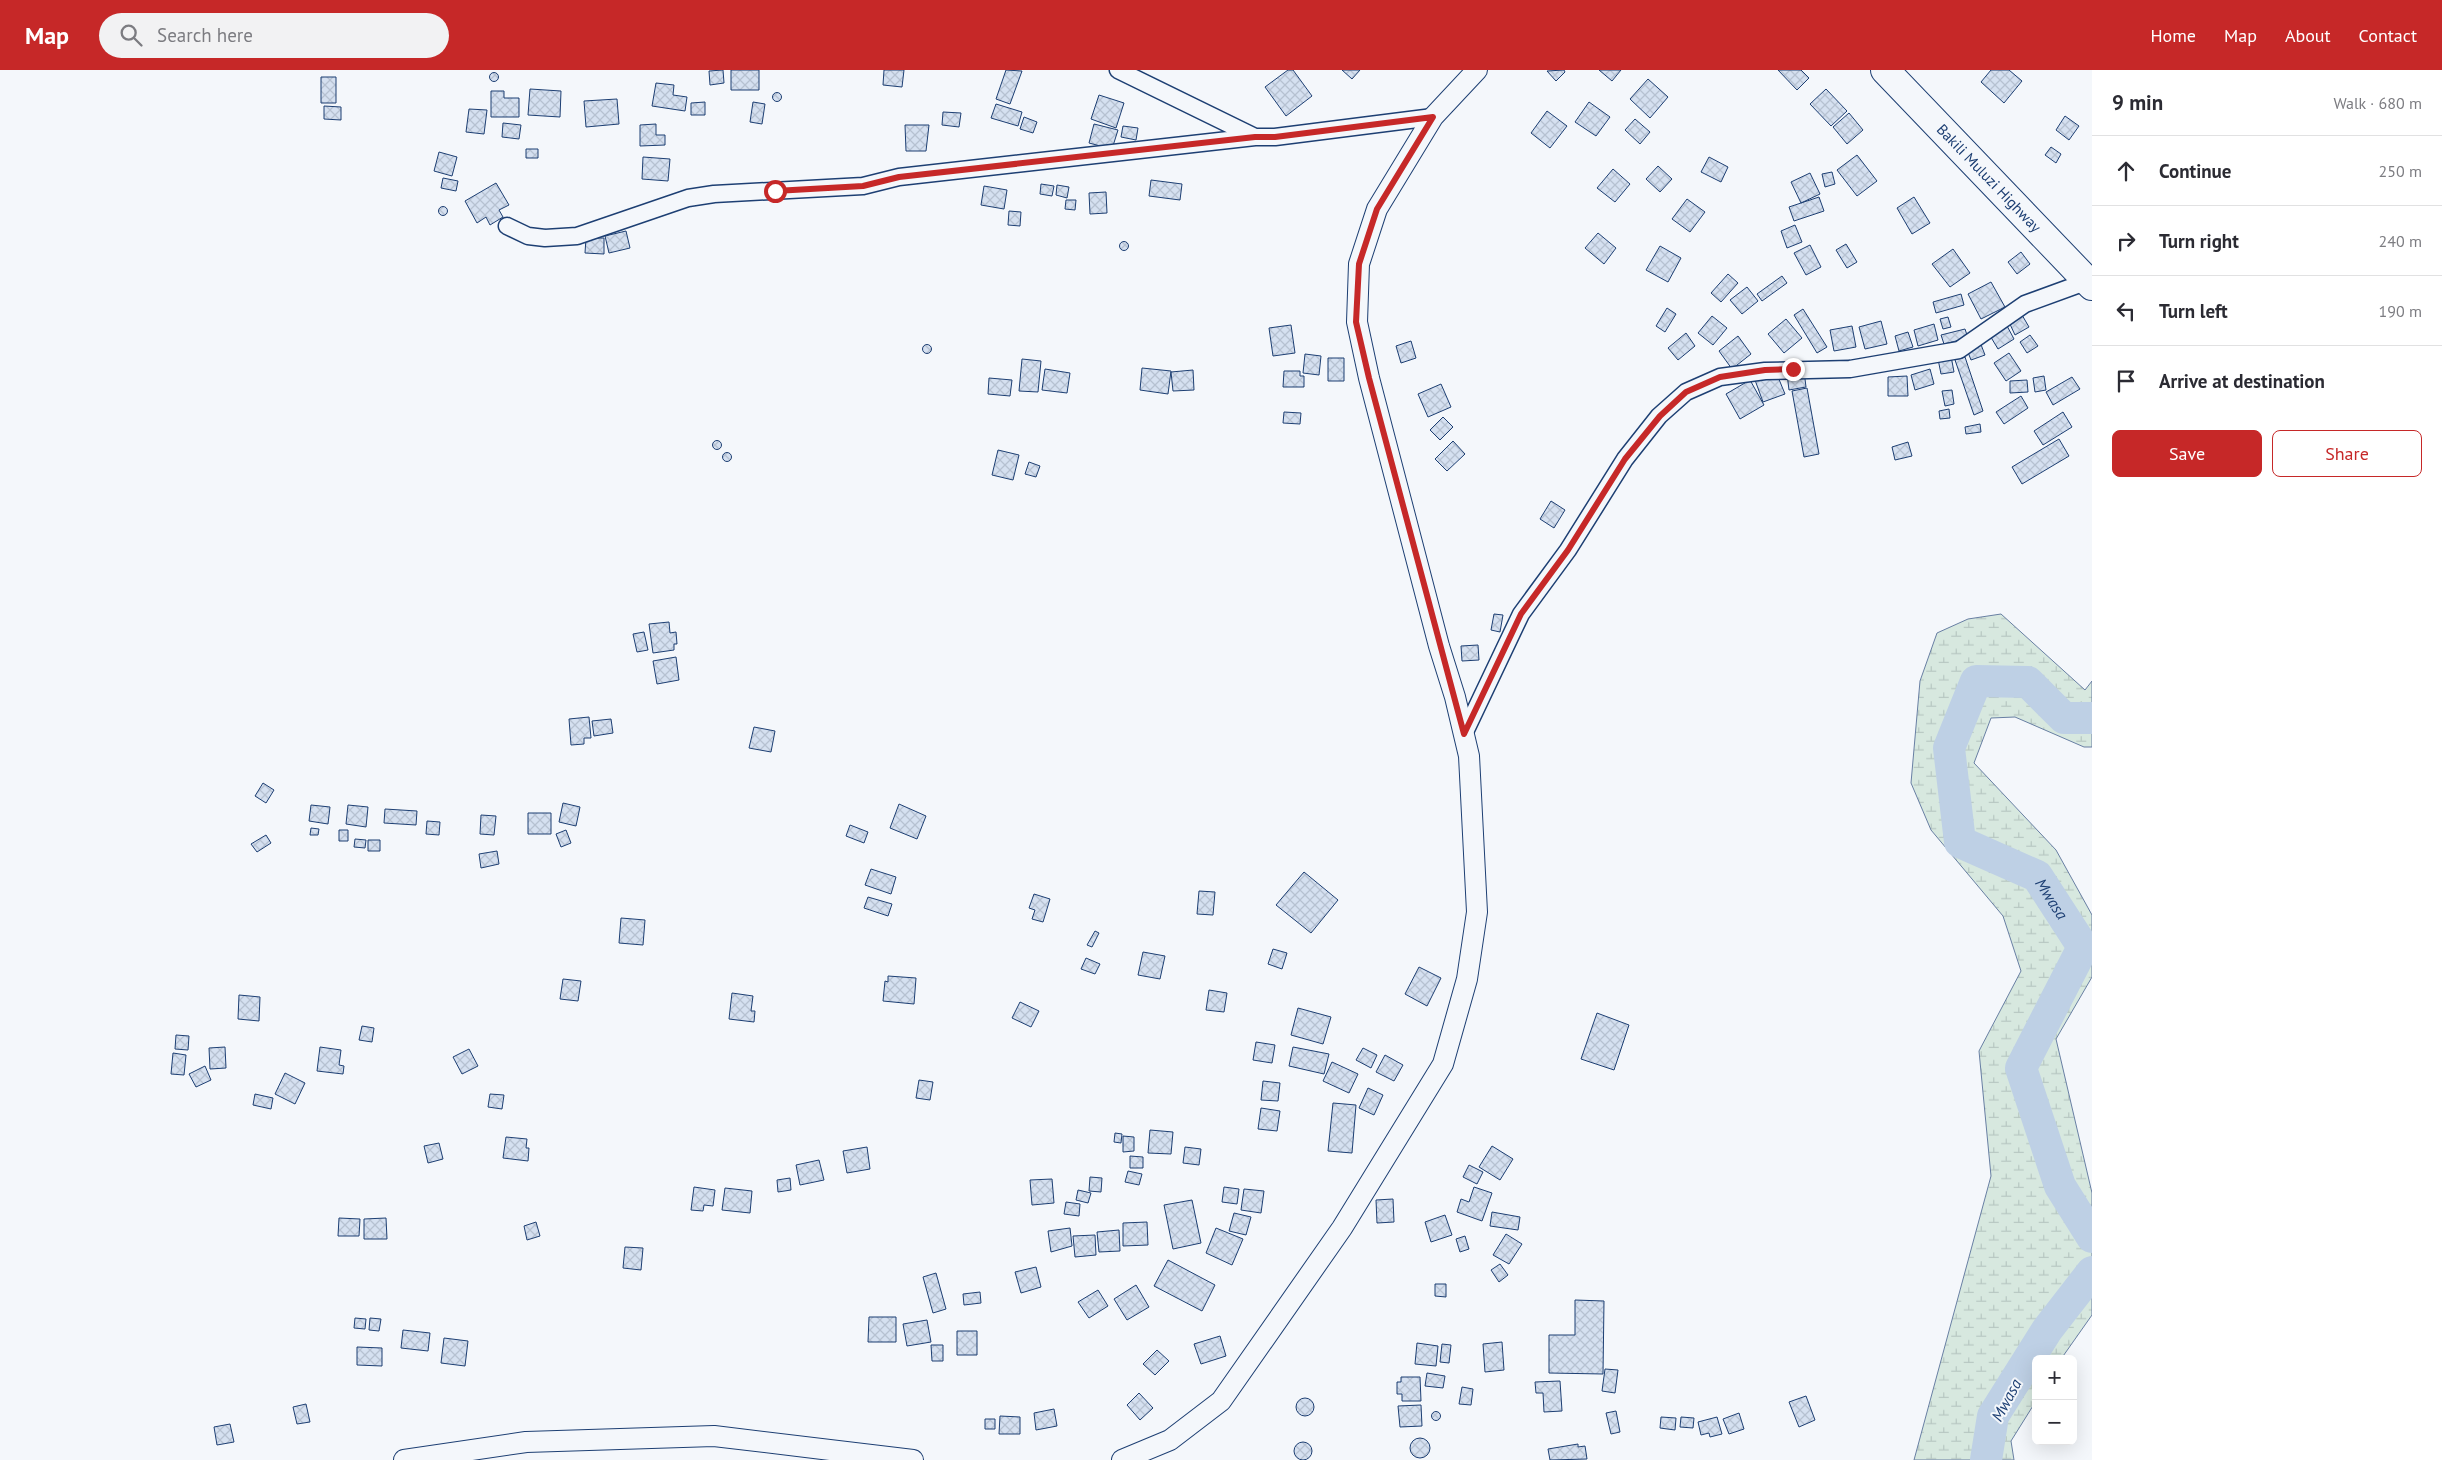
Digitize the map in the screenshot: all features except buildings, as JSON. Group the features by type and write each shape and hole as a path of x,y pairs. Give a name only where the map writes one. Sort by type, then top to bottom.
{"highway":[{"name":"Bakili Muluzi Highway","path":"1885,70 2090,284"}],"street":[{"path":"1118,70 1255,137"},
{"path":"1122,1460 1170,1440 1221,1401 1342,1228 1444,1064 1467,978 1477,912 1469,756 1369,378 1356,322 1359,264 1377,209 1433,117 1477,70"},
{"path":"507,226 528,236 546,238 577,236 688,198 714,194 863,186 899,177 1255,137 1275,137 1433,117"},
{"path":"1464,734 1521,614 1568,550 1625,459 1660,416 1686,392 1720,377 1765,370 1850,369 1959,350 2025,304 2090,284"},
{"path":"404,1460 526,1442 714,1436 864,1457 913,1460"}],"green space":[{"path":"2001,614 2085,690 2092,681 2092,747 2084,747 2015,717 1991,718 1974,763 2056,850 2092,915 2092,977 2056,1039 2092,1193 2092,1315 2064,1355 2032,1355 2032,1407 2011,1441 2014,1460 1914,1460 1991,1176 1979,1051 2021,971 2003,916 1931,830 1911,783 1920,681 1937,633 1968,619"}],"waterway":[{"name":"Mwasa","path":"2092,718 2064,718 2028,682 1976,681 1949,748 1960,842 2037,876 2083,947 2021,1068 2060,1186 2092,1237"},
{"name":"Mwasa","path":"1986,1460 1993,1416 2047,1330 2092,1272"}],"route":[{"path":"775,191 863,186 899,177 1255,137 1275,137 1433,117 1377,209 1359,264 1356,322 1439,646 1455,696 1464,734 1492,679 1521,614 1568,550 1625,459 1660,416 1686,392 1720,377 1765,370 1793,369"}]}
